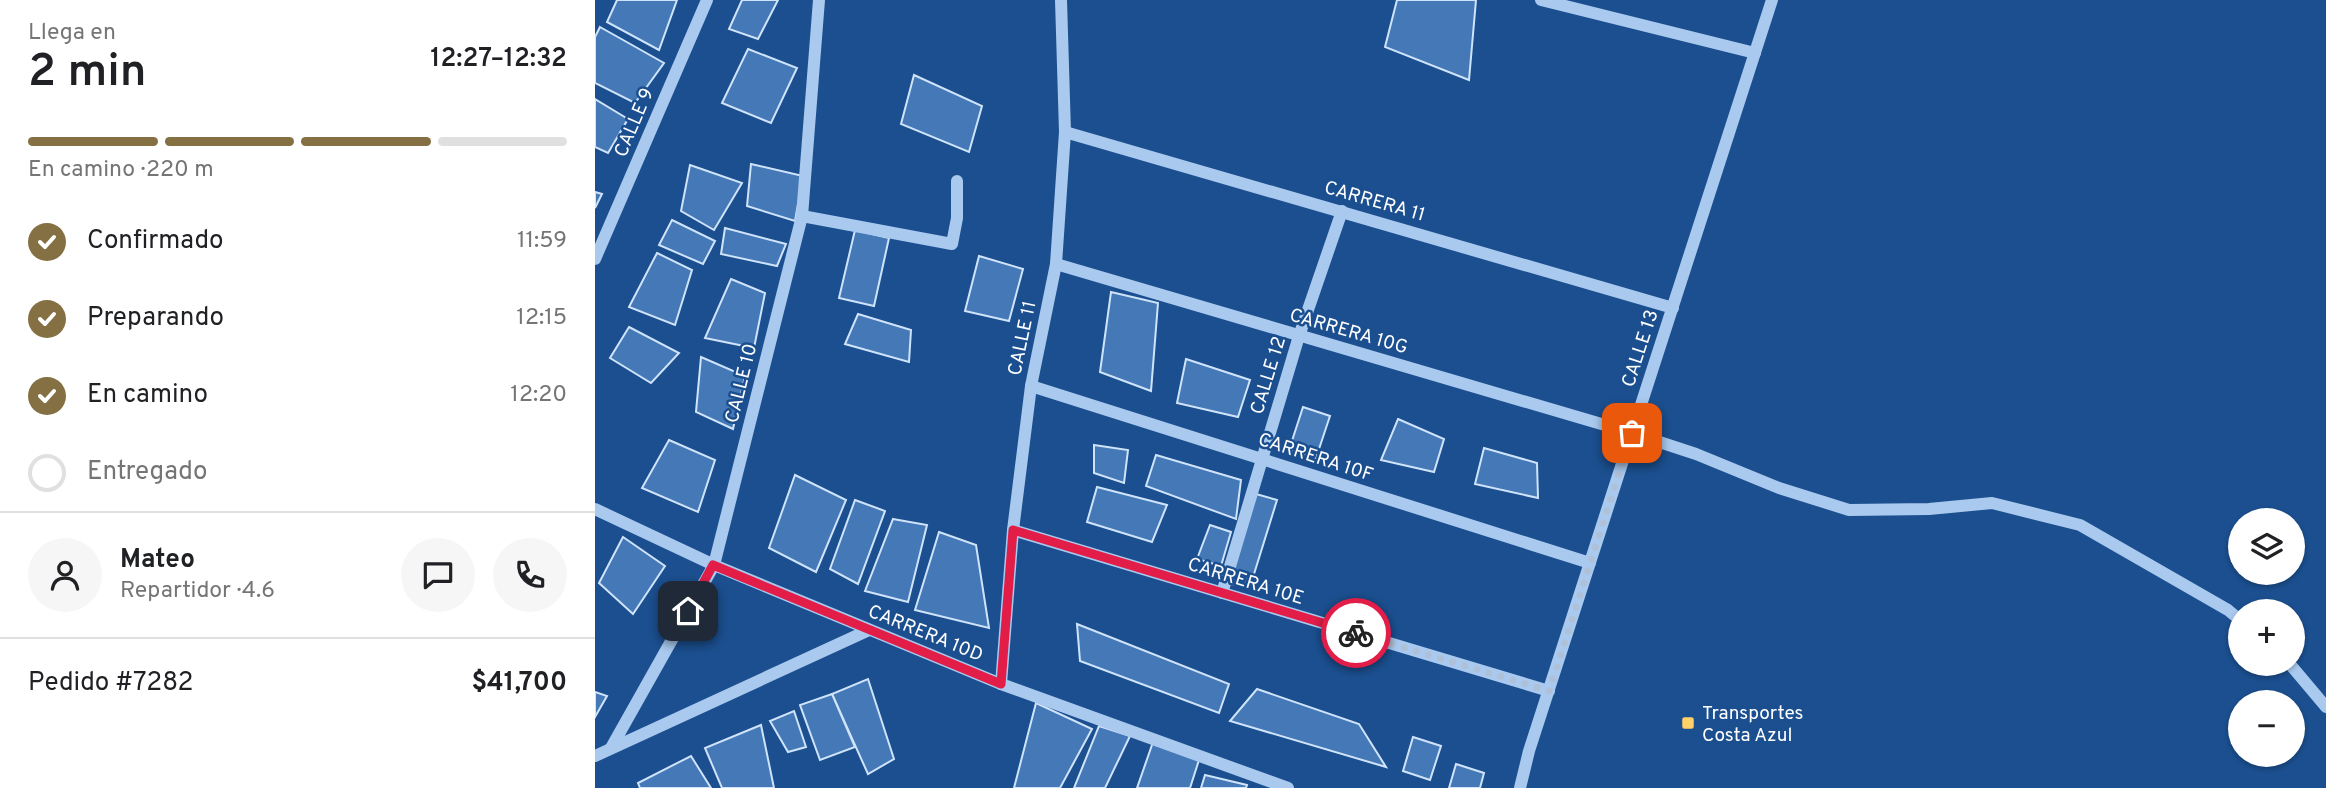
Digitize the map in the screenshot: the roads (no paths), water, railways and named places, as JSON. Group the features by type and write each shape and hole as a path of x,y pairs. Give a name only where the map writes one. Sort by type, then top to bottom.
{"street":[{"name":"CALLE 9","path":"595,259 707,0"},
{"name":"CALLE 10","path":"611,748 713,565 802,216 819,0"},
{"name":"CALLE 11","path":"1001,684 1013,530 1031,386 1056,264 1065,132 1061,0"},
{"path":"1541,0 1755,52"},
{"name":"CALLE 13","path":"1520,788 1772,0"},
{"name":"CARRERA 11","path":"1065,132 1673,308"},
{"path":"802,216 952,244 957,218 957,181"},
{"name":"CALLE 12","path":"1223,593 1299,336 1342,211"},
{"name":"CARRERA 10G","path":"1056,264 1632,433 1696,454 1779,488 1849,510 1929,509 1992,503 2080,525 2228,610"},
{"name":"CARRERA 10F","path":"1031,386 1590,563"},
{"name":"CARRERA 10D","path":"595,509 713,565 1001,684 1288,788"},
{"name":"CARRERA 10E","path":"1013,530 1549,691"},
{"path":"595,756 869,629"},
{"path":"2300,676 2326,707"}],"place":[{"name":"Transportes Costa Azul","path":"1688,723"}]}
